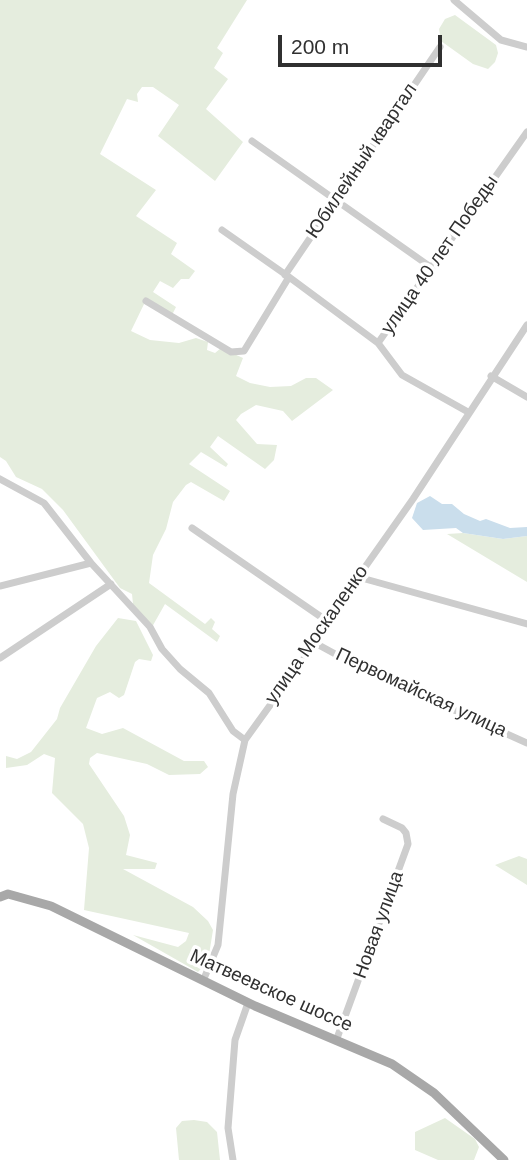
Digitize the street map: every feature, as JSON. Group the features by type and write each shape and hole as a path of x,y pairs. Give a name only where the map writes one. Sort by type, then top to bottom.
{"main road":[{"name":"Матвеевское шоссе","path":"0,897 8,894 51,906 248,1003 392,1064 414,1077 503,1160"}],"street":[{"path":"454,0 501,40 527,47"},
{"name":"Юбилейный квартал","path":"146,301 231,352 241,352 334,200 368,156 440,47"},
{"name":"улица 40 лет Победы","path":"378,343 527,132"},
{"path":"252,141 432,268"},
{"path":"222,229 378,343 401,375 468,412"},
{"name":"улица Москаленко","path":"199,979 218,945 233,794 245,740 315,643 327,621 527,325"},
{"path":"491,376 527,397"},
{"path":"0,479 44,503 91,563 150,627 162,649 180,669 209,693 233,731 245,740"},
{"path":"192,528 327,621"},
{"path":"0,586 91,563"},
{"path":"358,577 527,624"},
{"path":"0,657 111,584"},
{"name":"Первомайская улица","path":"315,643 361,668 527,743"},
{"name":"Новая улица","path":"336,1041 408,844 402,828 383,819"},
{"path":"233,1160 228,1128 235,1040 248,1003"}],"green space":[{"path":"0,0 247,0 217,48 223,53 214,68 228,79 206,109 243,142 215,181 158,136 179,105 153,87 142,87 137,94 138,102 127,99 100,154 156,190 136,216 177,243 171,254 195,271 189,279 181,279 173,288 160,281 153,292 176,307 172,315 146,300 131,331 150,340 179,343 196,338 208,342 207,350 215,353 221,348 243,358 236,376 250,383 270,387 291,386 306,378 316,378 333,390 292,421 283,411 256,405 241,414 236,420 257,444 277,445 274,460 265,469 218,436 210,447 228,464 226,467 201,452 189,464 230,491 224,501 191,482 186,485 173,502 166,529 153,555 149,583 205,624 211,618 215,622 212,629 220,636 217,642 165,604 152,627 133,604 132,594 120,588 63,510 42,489 16,477 6,461 0,457"},
{"path":"455,15 496,45 498,53 495,62 488,69 473,64 441,41 439,29 445,19"},
{"path":"463,533 503,539 527,536 527,582 447,534"},
{"path":"118,618 136,621 153,655 151,661 139,659 135,662 124,695 119,698 110,692 97,698 86,728 102,734 123,728 184,761 204,761 208,767 200,774 169,775 147,764 97,753 90,758 89,764 124,816 130,835 126,855 157,863 155,869 123,869 193,907 208,921 213,930 208,961 198,972 133,935 178,947 186,941 189,933 84,910 89,848 83,824 52,793 55,758 44,754 27,765 6,768 6,756 17,759 31,752 57,719 60,708 96,646"},
{"path":"519,856 527,859 527,885 495,865"},
{"path":"445,1118 475,1139 479,1147 474,1160 438,1160 415,1150 415,1132"},
{"path":"182,1121 207,1122 217,1132 220,1160 179,1160 176,1128"}],"water":[{"path":"430,496 442,504 452,504 464,514 480,521 486,519 510,528 527,527 527,536 503,539 463,533 456,528 423,530 412,518 417,503"}]}
